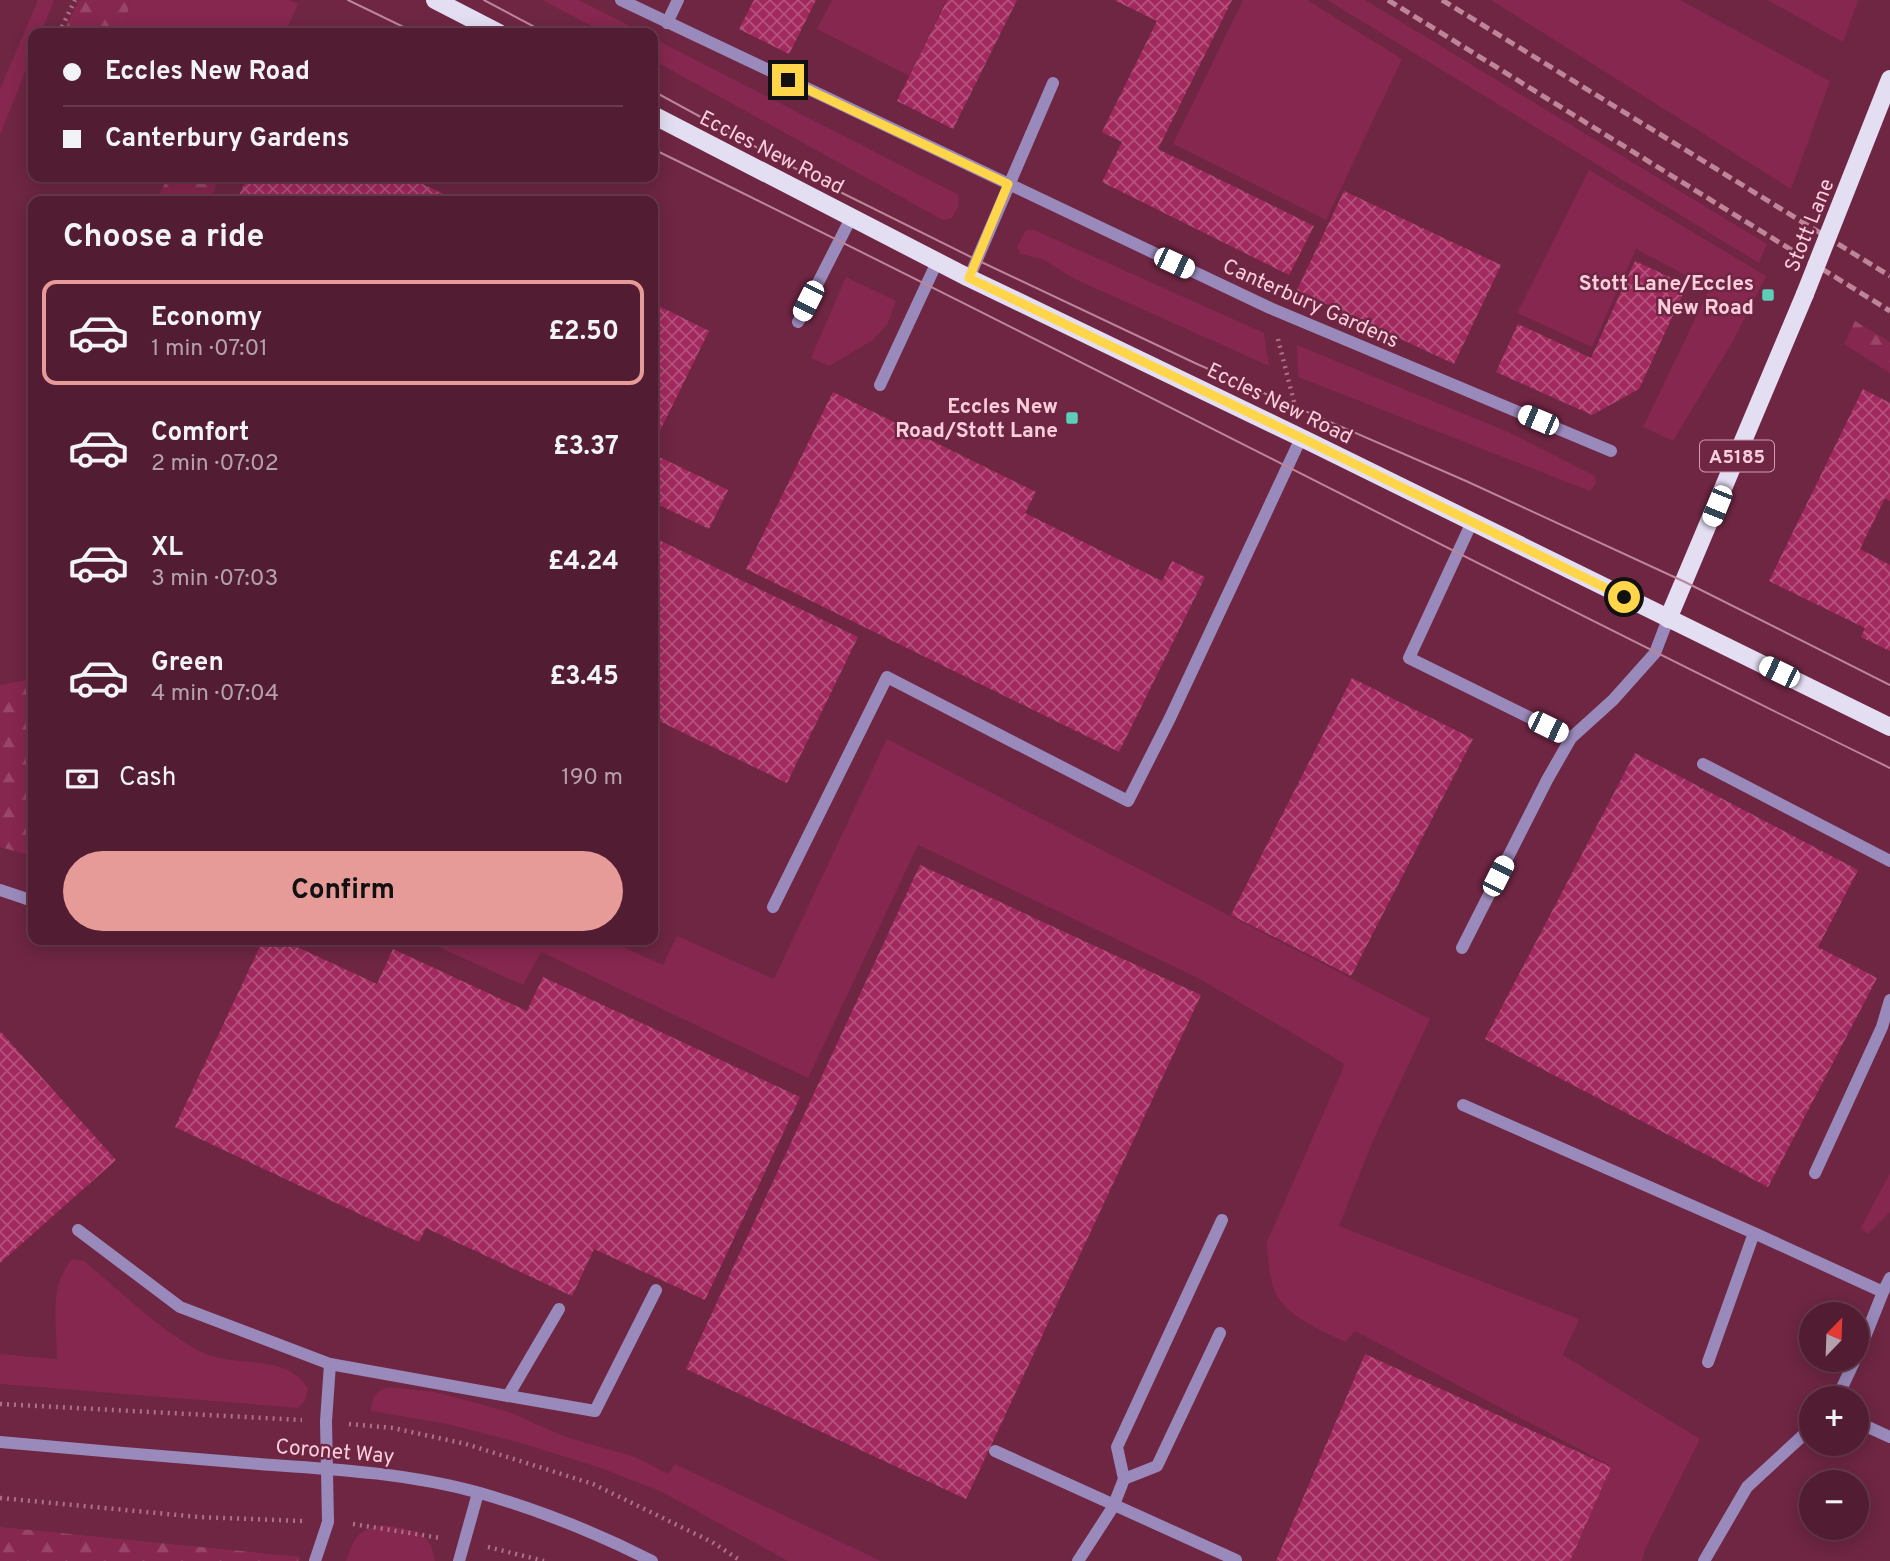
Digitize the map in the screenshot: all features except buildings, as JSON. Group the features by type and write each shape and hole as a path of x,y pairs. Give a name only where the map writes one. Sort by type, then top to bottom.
{"main road":[{"path":"435,0 489,28"},
{"name":"Stott Lane","path":"1668,619 1805,294 1890,79"},
{"name":"Eccles New Road","path":"658,118 969,278 1890,727"}],"street":[{"name":"Canterbury Gardens","path":"621,0 1270,308 1611,451"},
{"path":"667,23 678,0"},
{"path":"969,278 1053,83"},
{"path":"798,322 851,218"},
{"path":"880,386 937,262"},
{"path":"773,906 887,677 1128,801 1306,440"},
{"path":"1472,522 1409,658 1571,738"},
{"path":"1462,948 1571,738 1613,699 1655,653 1668,619"},
{"path":"1703,764 1890,861"},
{"path":"0,890 28,899"},
{"path":"1815,1173 1882,1027 1890,1000"},
{"path":"1463,1105 1754,1233 1888,1284 1869,1328"},
{"path":"1078,1561 1113,1507 1124,1479 1117,1447 1222,1220"},
{"path":"78,1230 180,1307 330,1364 596,1411 656,1290"},
{"path":"1709,1362 1754,1233"},
{"path":"508,1396 559,1309"},
{"path":"1124,1479 1157,1466 1220,1334"},
{"path":"315,1561 328,1522 326,1421 330,1364"},
{"path":"1869,1427 1890,1437"},
{"path":"1704,1561 1747,1487 1799,1439"},
{"name":"Coronet Way","path":"0,1442 404,1477 478,1493 599,1534 652,1561"},
{"path":"995,1451 1113,1507 1236,1560"},
{"path":"459,1561 478,1493"}],"path":[{"path":"61,28 75,0"},
{"path":"1270,308 1306,440"},
{"path":"0,1404 275,1420"},
{"path":"363,1426 393,1428 466,1444 593,1484 712,1542 741,1561"},
{"path":"0,1498 199,1517 291,1521"},
{"path":"346,1522 424,1535"},
{"path":"488,1547 544,1561"}],"green space":[{"path":"38,0 54,0 43,28 28,28 28,65 0,135 0,89"},
{"path":"79,0 129,0 126,28 65,28"},
{"path":"129,0 289,0 298,4 287,28 126,28"},
{"path":"542,0 579,0 634,28 595,28"},
{"path":"832,0 946,0 909,76 817,29"},
{"path":"1243,0 1307,0 1402,59 1326,220 1173,144"},
{"path":"1327,0 1365,0 1767,244 1759,263"},
{"path":"1491,0 1680,0 1830,81 1791,189"},
{"path":"1767,0 1858,0 1843,42"},
{"path":"658,41 959,195 958,207 952,218 943,220 658,63"},
{"path":"1589,170 1766,276 1733,341 1673,441 1643,427 1710,288 1636,249 1592,347 1517,313"},
{"path":"166,182 218,182 211,196 158,196"},
{"path":"1032,229 1264,333 1269,366 1077,280 1042,259 1021,254 1017,247 1026,230"},
{"path":"846,277 896,301 887,325 873,340 829,366 811,358"},
{"path":"1855,321 1890,342 1890,373 1844,344"},
{"path":"1297,345 1508,432 1595,476 1596,484 1590,491 1298,377"},
{"path":"28,680 28,855 0,847 0,685"},
{"path":"887,739 1430,1019 1374,1138 1339,1226 1579,1319 1563,1355 1700,1439 1646,1547 1642,1561 1570,1561 1611,1466 1355,1331 1345,1342 1308,1323 1283,1304 1272,1283 1267,1242 1345,1064 1198,978 918,845 808,1078 541,952 523,985 434,945 618,945 663,965 677,936 774,979"},
{"path":"1890,1173 1890,1212 1868,1234 1860,1229"},
{"path":"72,1259 84,1261 161,1326 194,1348 209,1355 263,1363 288,1370 299,1377 308,1388 305,1401 298,1408 0,1384 0,1354 57,1359 55,1306 64,1270"},
{"path":"389,1387 435,1392 506,1411 566,1437 635,1457 668,1474 675,1464 881,1561 788,1561 662,1492 601,1468 448,1424 371,1411 375,1395"},
{"path":"382,1525 418,1532 424,1536 433,1550 435,1561 346,1561 358,1536"},
{"path":"0,1527 300,1557 299,1561 0,1561"}],"tram line":[{"path":"348,0 406,28"},
{"path":"484,0 537,28"},
{"path":"658,94 824,184 977,260 1197,364 1466,481 1685,582 1890,685"},
{"path":"658,151 1890,768"}],"railway":[{"path":"1388,0 1890,311"},
{"path":"1442,0 1890,276"}],"place":[{"name":"Stott Lane/Eccles New Road","path":"1768,295"},
{"name":"Eccles New Road/Stott Lane","path":"1072,418"}],"route":[{"path":"788,80 1008,184 969,278 1624,597"}]}
